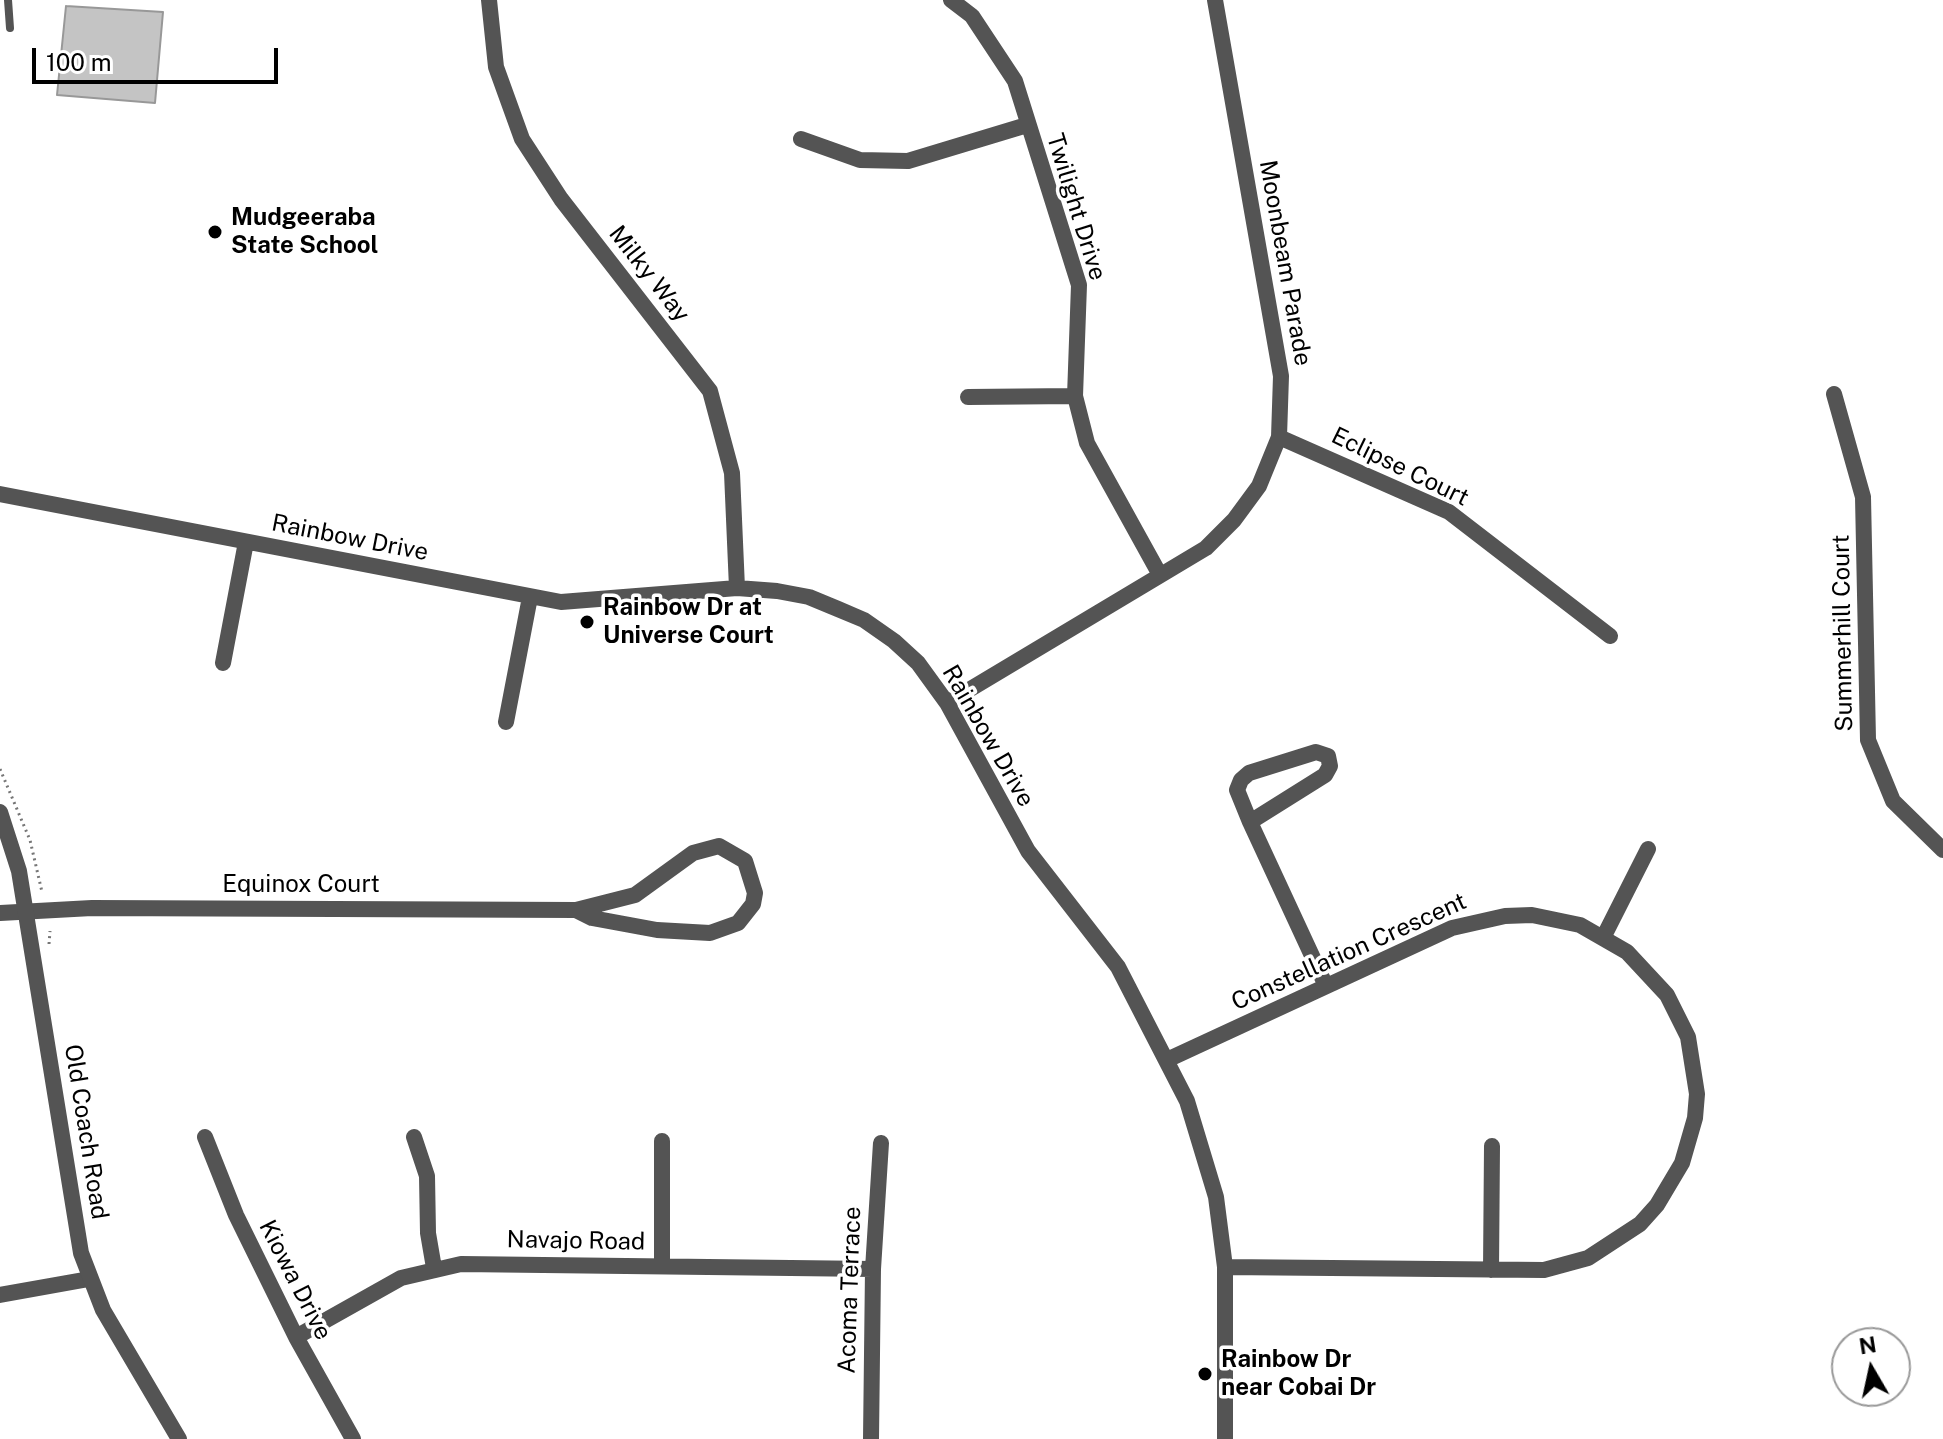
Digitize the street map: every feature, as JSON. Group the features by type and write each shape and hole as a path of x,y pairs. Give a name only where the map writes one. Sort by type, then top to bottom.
{"street":[{"name":"Milky Way","path":"489,0 496,67 522,139 561,199 710,391 732,473 737,588"},
{"name":"Twilight Drive","path":"951,0 972,16 1015,81 1079,285 1075,396 1087,443 1160,575"},
{"name":"Moonbeam Parade","path":"947,703 1206,548 1234,520 1259,486 1279,437 1281,376 1215,0"},
{"path":"801,139 860,160 908,161 1027,125"},
{"name":"Summerhill Court","path":"1834,394 1863,497 1868,740 1893,801 1943,850"},
{"path":"968,397 1075,396"},
{"name":"Eclipse Court","path":"1279,437 1449,512 1610,636"},
{"name":"Rainbow Drive","path":"0,494 530,597 587,602 737,588 809,597 864,620 918,663 947,703 1020,839 1118,967 1169,1059 1187,1101 1216,1197 1225,1267 1225,1439"},
{"path":"223,663 246,542"},
{"path":"506,722 530,597"},
{"path":"1250,822 1325,775 1330,766 1328,756 1316,752 1243,777 1237,790 1250,822 1326,986"},
{"name":"Old Coach Road","path":"0,812 19,871 79,1240 89,1279 103,1310 179,1439"},
{"name":"Equinox Court","path":"0,913 92,908 576,910 635,895 706,847 719,846 740,855 752,874 755,893 753,904 738,923 696,935 592,918 576,910"},
{"path":"1604,936 1648,849"},
{"name":"Constellation Crescent","path":"1169,1059 1452,928 1479,920 1532,915 1580,925 1604,936 1645,967 1681,1020 1696,1075 1695,1118 1690,1141 1682,1163 1657,1205 1617,1242 1567,1266 1491,1270 1225,1267"},
{"name":"Kiowa Drive","path":"205,1137 236,1215 296,1337 353,1439"},
{"path":"414,1137 427,1176 428,1233 434,1268"},
{"path":"662,1141 662,1266"},
{"name":"Acoma Terrace","path":"871,1439 873,1269 881,1143"},
{"path":"1491,1270 1492,1146"},
{"name":"Navajo Road","path":"296,1337 379,1288 434,1268 461,1264 873,1269"},
{"path":"0,1295 89,1279"}],"lane":[{"path":"8,0 10,28"}],"path":[{"path":"50,931 51,958"}],"building":[{"path":"66,6 163,12 155,103 57,95"}],"place":[{"name":"Mudgeeraba State School","path":"215,232"},
{"name":"Rainbow Dr at Universe Court","path":"587,622"},
{"name":"Rainbow Dr near Cobai Dr","path":"1205,1374"}]}
